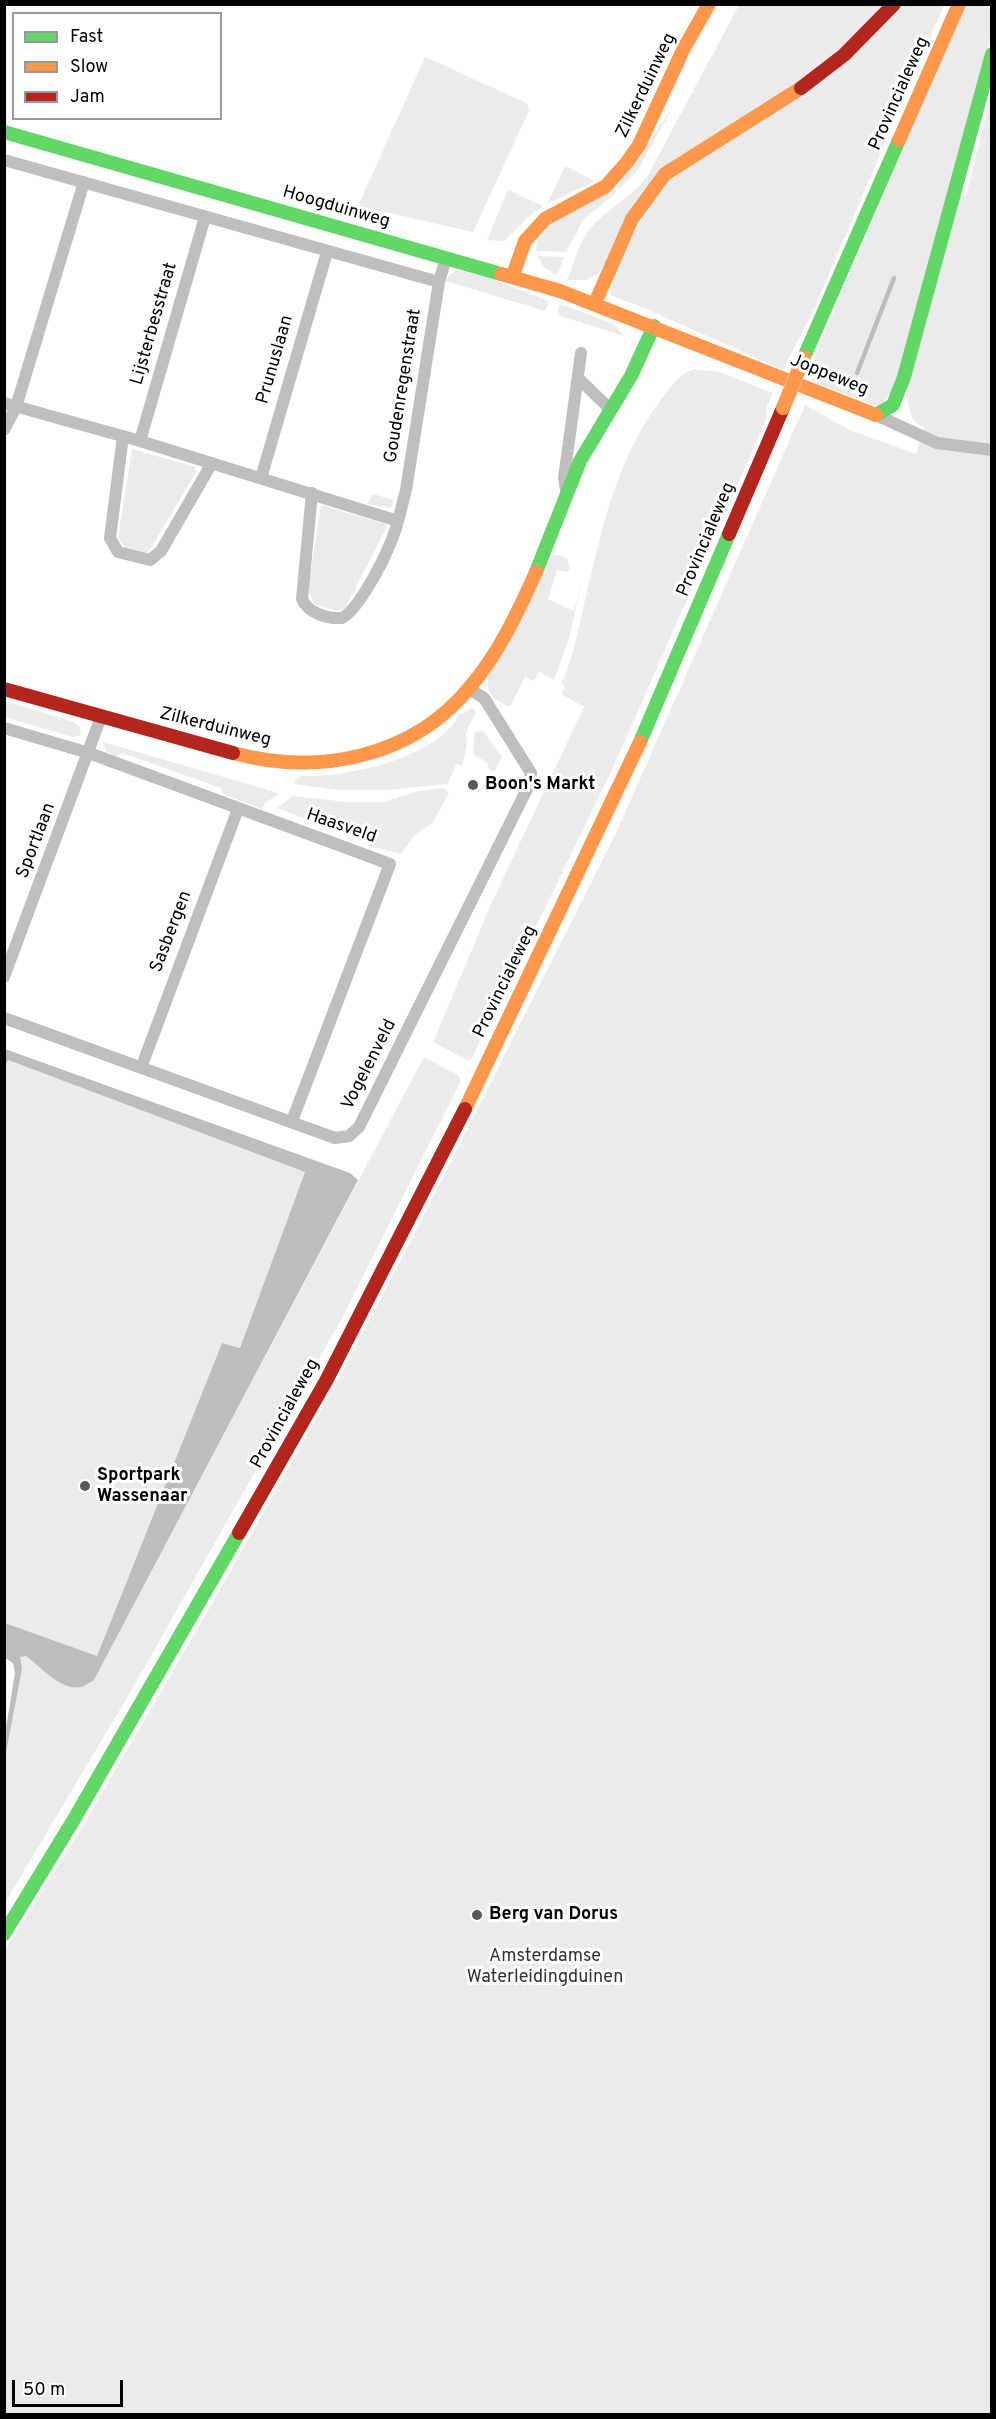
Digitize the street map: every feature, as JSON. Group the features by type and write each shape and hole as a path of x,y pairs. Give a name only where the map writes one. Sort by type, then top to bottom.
{"main road":[{"name":"Zilkerduinweg","path":"513,276 525,241 545,219 606,186 627,162 639,145 684,48 709,4"},
{"path":"595,303 625,228 648,192 665,174 813,80 844,54 894,4"},
{"name":"Provincialeweg","path":"4,1934 73,1821 337,1360 480,1079 634,756 804,357 959,4"},
{"path":"876,415 893,405 904,377 992,54"},
{"name":"Hoogduinweg","path":"4,132 513,276 595,303 654,327"},
{"name":"Zilkerduinweg","path":"4,689 255,759 312,764 366,755 406,739 426,727 470,689 505,635 526,593 600,421 632,374 654,327"},
{"name":"Joppeweg","path":"654,327 876,415"}],"street":[{"path":"4,160 438,282"},
{"path":"4,430 10,405 84,182"},
{"name":"Lijsterbesstraat","path":"140,441 205,218"},
{"name":"Prunuslaan","path":"261,478 327,252"},
{"name":"Goudenregenstraat","path":"312,493 302,592 305,607 335,618 348,615 390,544 398,521 406,490 438,282 446,258"},
{"name":"Zilkerduinweg","path":"567,494 564,478 581,353"},
{"path":"578,378 609,408"},
{"path":"10,405 140,441 398,521"},
{"name":"Joppeweg","path":"876,415 937,443 992,450"},
{"path":"123,436 110,538 118,552 143,560 150,560 161,551 212,463"},
{"name":"Vogelenveld","path":"4,1018 335,1138 349,1136 359,1127 529,785 531,772 484,698 470,689"},
{"name":"Sportlaan","path":"4,977 7,962 101,717"},
{"path":"4,728 89,753"},
{"name":"Haasveld","path":"89,753 390,864 292,1121"},
{"name":"Sasbergen","path":"141,1068 238,809"}],"green space":[{"path":"739,5 889,5 827,63 698,145 597,274 585,280 567,280 580,246 591,228 647,177"},
{"path":"900,5 944,5 814,309 783,370 610,295 620,255 664,184"},
{"path":"964,5 991,5 991,35 897,385 879,407 813,382 820,363 813,360"},
{"path":"425,57 527,103 529,111 473,232 358,206"},
{"name":"Amsterdamse Waterleidingduinen","path":"991,94 991,2414 5,2414 4,1951 82,1827 210,1607 339,1378 422,1219 616,833 805,405 850,430 916,454 924,426 921,427 912,418 906,394 960,196 966,196"},
{"path":"673,107 638,170 619,189 617,186"},
{"path":"565,166 595,181 547,204"},
{"path":"614,189 617,192 583,220 566,252 536,251 538,241 555,223"},
{"path":"508,190 543,206 504,241 487,240"},
{"path":"537,256 564,257 557,276 544,267"},
{"path":"458,270 489,278 549,301 545,311 446,281 449,275"},
{"path":"560,304 612,323 625,336 560,316 558,310"},
{"path":"693,369 720,372 773,393 767,406 766,420 612,770 471,1060 467,1060 433,1042 492,902 584,707 561,694 565,686 561,684 572,653 604,523 621,473 643,426 662,398 677,379"},
{"path":"132,449 195,467 196,472 149,551 144,554 127,550 118,537"},
{"path":"373,494 394,500 391,508 367,504"},
{"path":"321,505 385,524 387,527 345,608 338,611 314,604 308,589"},
{"path":"552,556 567,558 570,568 568,572 557,570 548,599 574,611 582,581 569,639 554,680 539,672 534,681 525,677 510,707 489,692 488,676"},
{"path":"5,701 74,722 80,727 81,735 72,737 5,717"},
{"path":"472,708 476,712 466,732 467,747 462,766 456,764 448,784 387,790 338,790 294,784 301,776 320,776 365,769 412,753 432,743 448,729 459,714"},
{"path":"483,731 502,757 494,772 487,768 489,764 473,754 475,732"},
{"path":"103,742 279,794 265,803 262,809 223,794 221,788 122,753 116,756 106,751"},
{"path":"443,788 449,793 433,822 414,836 401,854 369,846 366,841 277,808 293,796 347,802 384,802 418,791"},
{"path":"424,1057 458,1075 461,1081 341,1320 131,1691 5,1903 5,1758 22,1669 20,1657 26,1655 52,1676 94,1680"},
{"name":"Sportpark Wassenaar","path":"7,1060 305,1172 240,1348 222,1343 97,1656 5,1623 4,1066"}],"shaded area":[{"path":"5,1049 350,1173 358,1180 94,1680 82,1687 66,1685 51,1677 26,1656 20,1657 22,1669 5,1758 5,1734 15,1673 13,1663 5,1658 5,1623 97,1656 222,1343 240,1348 305,1172 8,1060 5,1066"}],"waterway":[{"path":"857,373 894,278"}],"traffic: fast":[{"path":"876,415 893,405 904,377 992,54"},
{"path":"4,132 501,274"},
{"path":"804,357 899,140"},
{"path":"536,572 580,461 631,376 654,326"},
{"path":"640,742 729,534"},
{"path":"4,1934 73,1821 239,1533"}],"traffic: slow":[{"path":"513,275 525,241 545,219 606,186 627,162 639,145 684,48 709,4"},
{"path":"899,140 959,4"},
{"path":"595,303 632,219 665,174 801,88"},
{"path":"501,274 560,291 876,415"},
{"path":"783,408 804,357"},
{"path":"233,753 265,760 330,761 362,755 392,745 420,730 447,711 480,674 507,632 536,572"},
{"path":"465,1109 640,742"}],"traffic: jam":[{"path":"801,88 844,55 894,4"},
{"path":"729,534 783,408"},
{"path":"4,689 233,753"},
{"path":"239,1533 326,1381 465,1109"}],"place":[{"name":"Boon's Markt","path":"473,785"},
{"name":"Sportpark Wassenaar","path":"85,1486"},
{"name":"Berg van Dorus","path":"477,1915"}]}
